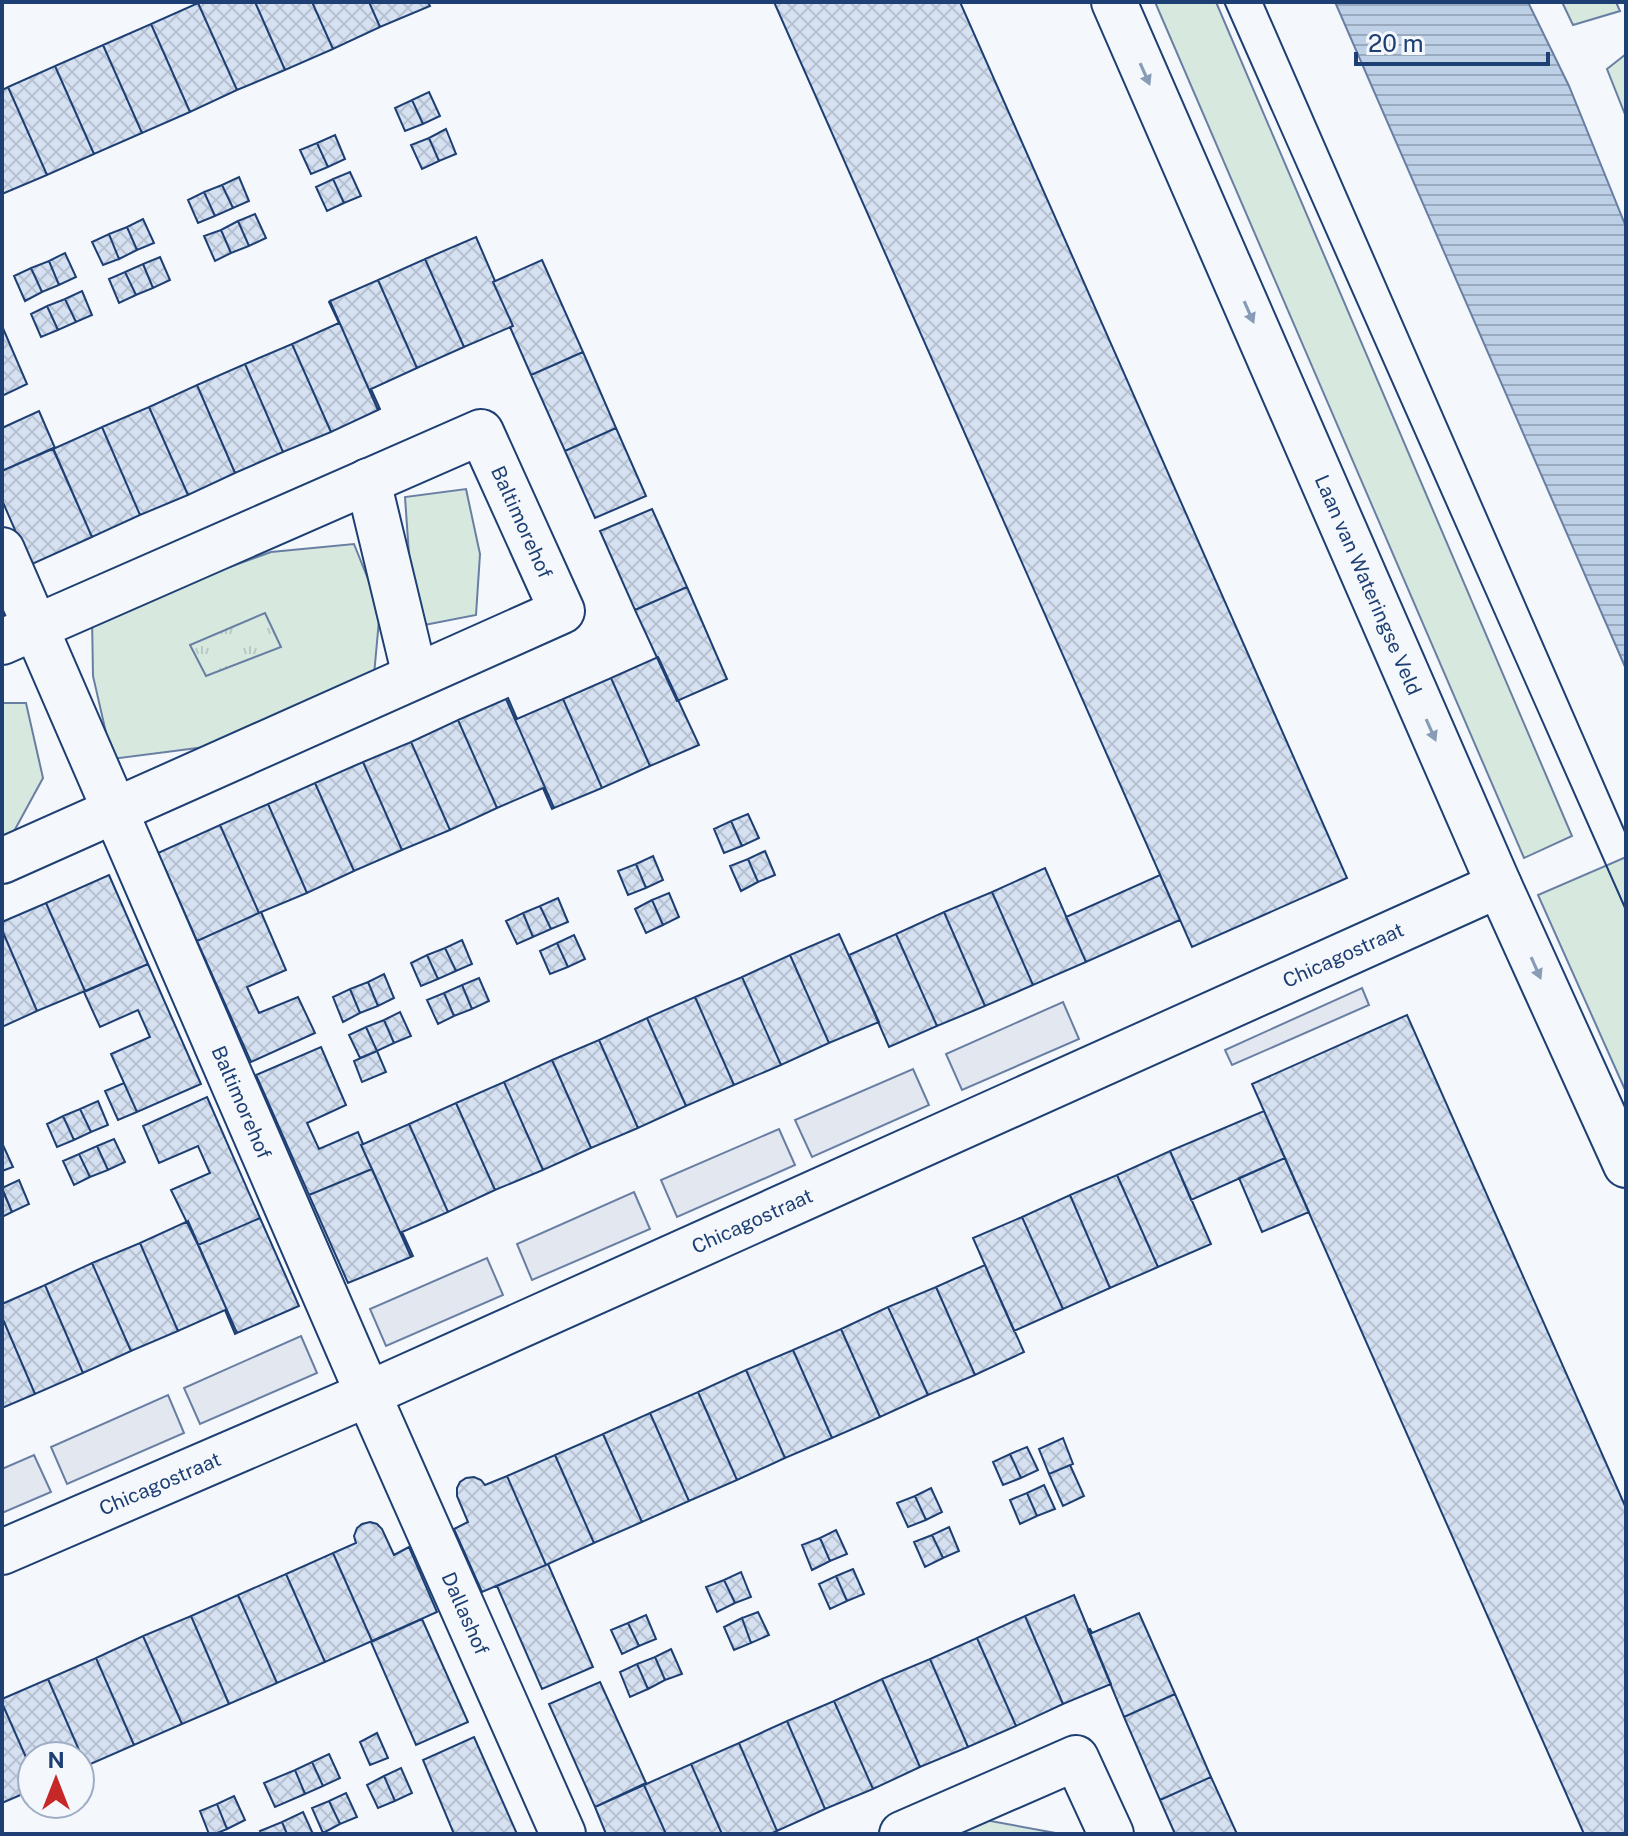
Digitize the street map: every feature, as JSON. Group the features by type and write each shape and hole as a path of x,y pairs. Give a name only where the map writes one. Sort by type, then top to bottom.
{"street":[{"name":"Laan van Wateringse Veld","path":"1114,2 1499,885 1626,1165"},
{"name":"Baltimorehof","path":"2,861 562,611 481,432 19,634"},
{"path":"368,481 415,676"},
{"name":"Baltimorehof","path":"2,550 19,634 116,810 368,1394"},
{"name":"Chicagostraat","path":"2,1552 368,1394 1499,885"},
{"name":"Dallashof","path":"368,1394 563,1834"},
{"path":"902,1834 1076,1758 1111,1834"}],"green space":[{"path":"1155,2 1216,2 1572,836 1524,858"},
{"path":"1562,2 1616,2 1620,11 1573,25"},
{"path":"1626,54 1626,117 1607,69"},
{"path":"466,489 480,554 476,615 414,627 405,497"},
{"path":"354,544 380,609 374,675 213,746 112,759 93,676 92,617 271,552"},
{"path":"265,613 281,647 206,676 190,645"},
{"path":"2,703 26,703 43,778 6,846 2,847"},
{"path":"1626,857 1626,1092 1538,895"},
{"path":"974,1818 1061,1834 948,1834"}],"shaded area":[{"path":"1362,988 1369,1005 1232,1065 1225,1050"},
{"path":"1063,1002 1079,1039 962,1090 946,1054"},
{"path":"913,1069 929,1105 812,1157 795,1120"},
{"path":"779,1129 795,1165 677,1217 661,1180"},
{"path":"634,1192 650,1229 532,1280 517,1244"},
{"path":"487,1258 503,1295 386,1346 370,1309"},
{"path":"301,1336 317,1373 200,1424 184,1388"},
{"path":"168,1395 184,1433 67,1484 51,1447"},
{"path":"34,1455 51,1492 2,1513 2,1469"}],"water":[{"path":"1335,2 1528,2 1569,86 1626,227 1626,669"}],"building":[{"path":"255,2 285,70 237,90 198,3"},
{"path":"255,2 312,2 333,49 285,70"},
{"path":"312,2 369,2 380,27 333,49"},
{"path":"369,2 428,2 430,6 380,27"},
{"path":"774,2 960,2 1347,878 1192,947"},
{"path":"198,3 237,90 190,112 151,24"},
{"path":"151,24 190,112 142,133 103,45"},
{"path":"103,45 142,133 94,154 55,66"},
{"path":"55,66 94,154 47,175 8,87"},
{"path":"8,87 47,175 2,194 2,90"},
{"path":"429,92 440,116 423,124 412,100"},
{"path":"412,100 423,124 405,131 395,108"},
{"path":"446,129 456,154 439,161 429,138"},
{"path":"335,135 345,159 328,167 317,143"},
{"path":"429,138 439,161 422,169 411,145"},
{"path":"317,143 328,167 311,174 300,150"},
{"path":"350,172 361,196 344,203 333,179"},
{"path":"239,177 249,201 233,208 222,185"},
{"path":"333,179 344,203 327,211 316,187"},
{"path":"222,185 233,208 215,216 204,192"},
{"path":"204,192 215,216 198,223 188,200"},
{"path":"255,214 266,238 249,246 238,221"},
{"path":"143,219 154,243 137,250 127,227"},
{"path":"238,221 249,246 231,253 221,230"},
{"path":"127,227 137,250 119,259 109,234"},
{"path":"221,230 231,253 215,261 204,236"},
{"path":"109,234 119,259 103,265 92,242"},
{"path":"476,237 513,326 464,347 425,259"},
{"path":"65,253 76,277 59,285 49,261"},
{"path":"160,257 170,280 153,288 143,264"},
{"path":"425,259 464,347 417,368 378,280"},
{"path":"542,260 583,352 531,375 493,282"},
{"path":"49,261 59,285 42,292 31,268"},
{"path":"143,264 153,288 136,295 125,272"},
{"path":"31,268 42,292 25,301 14,276"},
{"path":"125,272 136,295 119,303 109,279"},
{"path":"378,280 417,368 371,389 378,410 330,301"},
{"path":"82,291 92,315 76,322 65,299"},
{"path":"65,299 76,322 58,330 47,306"},
{"path":"330,301 378,410 331,432 292,344 339,323"},
{"path":"47,306 58,330 41,337 31,314"},
{"path":"2,326 27,384 2,396"},
{"path":"292,344 331,432 283,452 245,364"},
{"path":"583,352 616,428 565,451 531,375"},
{"path":"245,364 283,452 235,473 197,385"},
{"path":"197,385 235,473 188,495 149,407"},
{"path":"149,407 188,495 140,515 102,427"},
{"path":"39,411 55,448 2,471 2,428"},
{"path":"102,427 140,515 92,537 53,449"},
{"path":"616,428 646,496 595,518 565,451"},
{"path":"53,448 92,537 30,565 2,500 2,471"},
{"path":"652,509 687,587 635,610 600,531"},
{"path":"687,587 727,679 677,701 635,610"},
{"path":"658,657 699,745 650,766 611,678"},
{"path":"611,678 650,766 602,788 563,699"},
{"path":"508,698 517,719 563,699 602,788 554,808"},
{"path":"506,699 552,809 543,788 497,808 458,720"},
{"path":"458,720 497,808 450,830 411,742"},
{"path":"411,742 450,830 402,850 363,762"},
{"path":"363,762 402,850 354,871 315,783"},
{"path":"315,783 354,871 307,893 268,804"},
{"path":"268,804 307,893 259,913 220,825"},
{"path":"748,814 759,838 742,846 731,821"},
{"path":"731,821 742,846 724,853 714,829"},
{"path":"220,825 259,913 197,941 158,853"},
{"path":"765,851 775,875 758,882 748,859"},
{"path":"653,856 663,880 646,888 636,864"},
{"path":"748,859 758,882 741,891 730,866"},
{"path":"636,864 646,888 628,895 618,871"},
{"path":"1045,868 1086,962 1033,985 992,892"},
{"path":"109,875 148,964 85,991 46,903"},
{"path":"1160,875 1180,920 1086,962 1066,917"},
{"path":"992,892 1033,985 985,1006 944,912"},
{"path":"669,893 679,917 663,925 652,900"},
{"path":"558,898 568,922 551,929 540,906"},
{"path":"652,900 663,925 646,933 635,909"},
{"path":"46,903 85,991 37,1011 2,930 2,922"},
{"path":"540,906 551,929 533,937 523,913"},
{"path":"261,912 286,970 247,987 259,1013 298,997 315,1033 251,1062 197,941"},
{"path":"944,912 985,1006 937,1026 896,934"},
{"path":"523,913 533,937 517,944 506,921"},
{"path":"2,930 37,1011 2,1027"},
{"path":"839,934 879,1022 829,1043 790,955"},
{"path":"896,934 937,1026 889,1047 849,955"},
{"path":"574,935 585,959 568,967 557,943"},
{"path":"462,940 472,964 456,971 445,948"},
{"path":"557,943 568,967 550,974 540,951"},
{"path":"445,948 456,971 438,979 427,955"},
{"path":"427,955 438,979 421,986 411,963"},
{"path":"790,955 829,1043 781,1065 742,977"},
{"path":"148,964 201,1084 137,1112 111,1054 150,1037 138,1010 100,1027 84,992"},
{"path":"384,974 394,998 378,1006 368,982"},
{"path":"742,977 781,1065 734,1085 695,997"},
{"path":"479,978 489,1001 472,1009 462,985"},
{"path":"368,982 378,1006 360,1013 350,989"},
{"path":"462,985 472,1009 454,1016 444,993"},
{"path":"350,989 360,1013 343,1022 333,997"},
{"path":"444,993 454,1016 438,1024 427,1000"},
{"path":"695,997 734,1085 686,1106 647,1018"},
{"path":"400,1012 411,1036 394,1043 384,1020"},
{"path":"1407,1015 1626,1508 1626,1834 1584,1834 1252,1084"},
{"path":"647,1018 686,1106 638,1128 599,1040"},
{"path":"384,1020 394,1043 377,1051 366,1027"},
{"path":"366,1027 377,1051 360,1058 349,1035"},
{"path":"599,1040 638,1128 591,1148 552,1060"},
{"path":"321,1047 346,1105 307,1123 319,1149 358,1132 372,1169 309,1195 256,1075"},
{"path":"377,1051 386,1072 362,1082 354,1061"},
{"path":"552,1060 591,1148 543,1170 504,1082"},
{"path":"504,1082 543,1170 495,1190 456,1103"},
{"path":"124,1083 137,1112 118,1120 105,1091"},
{"path":"207,1097 260,1218 198,1245 171,1190 210,1173 198,1146 159,1163 143,1126"},
{"path":"98,1101 108,1125 91,1132 80,1109"},
{"path":"456,1103 495,1190 448,1212 409,1124"},
{"path":"80,1109 91,1132 74,1140 63,1116"},
{"path":"1264,1111 1285,1158 1191,1200 1170,1151"},
{"path":"63,1116 74,1140 57,1147 47,1124"},
{"path":"409,1124 448,1212 402,1232 411,1257 361,1145"},
{"path":"114,1139 125,1162 108,1170 97,1146"},
{"path":"2,1143 13,1167 2,1171"},
{"path":"97,1146 108,1170 90,1177 79,1154"},
{"path":"1170,1151 1211,1244 1158,1267 1117,1175"},
{"path":"79,1154 90,1177 74,1185 63,1161"},
{"path":"1285,1158 1309,1212 1262,1232 1239,1178"},
{"path":"372,1169 411,1257 348,1283 309,1195"},
{"path":"1117,1175 1158,1267 1110,1288 1070,1195"},
{"path":"19,1180 29,1204 12,1212 2,1188"},
{"path":"2,1189 12,1212 2,1217"},
{"path":"1070,1195 1110,1288 1063,1309 1022,1217"},
{"path":"1022,1217 1063,1309 1014,1331 973,1238"},
{"path":"260,1218 299,1306 237,1333 198,1245"},
{"path":"188,1221 235,1334 225,1310 178,1331 140,1243"},
{"path":"140,1243 178,1331 131,1351 92,1263"},
{"path":"92,1263 131,1351 83,1373 45,1285"},
{"path":"985,1265 1024,1352 975,1375 936,1287"},
{"path":"45,1285 83,1373 35,1394 2,1317 2,1304"},
{"path":"936,1287 975,1375 928,1395 888,1307"},
{"path":"888,1307 928,1395 880,1417 841,1329"},
{"path":"2,1317 35,1394 2,1408"},
{"path":"841,1329 880,1417 832,1438 793,1350"},
{"path":"793,1350 832,1438 785,1458 746,1370"},
{"path":"746,1370 785,1458 737,1480 698,1392"},
{"path":"698,1392 737,1480 689,1501 650,1413"},
{"path":"650,1413 689,1501 642,1522 603,1434"},
{"path":"603,1434 642,1522 594,1543 555,1455"},
{"path":"1063,1438 1073,1464 1049,1474 1039,1449"},
{"path":"1027,1447 1038,1470 1021,1478 1010,1454"},
{"path":"1010,1454 1021,1478 1003,1485 993,1462"},
{"path":"555,1455 594,1543 546,1565 507,1476"},
{"path":"1070,1465 1084,1496 1063,1506 1049,1474"},
{"path":"507,1476 546,1565 482,1592 454,1529 468,1522 457,1496 457,1488 466,1478 474,1477 485,1485"},
{"path":"1044,1485 1055,1509 1037,1516 1027,1493"},
{"path":"931,1488 942,1512 926,1520 915,1496"},
{"path":"1027,1493 1037,1516 1020,1524 1010,1500"},
{"path":"915,1496 926,1520 908,1527 897,1503"},
{"path":"370,1522 382,1529 394,1555 409,1547 437,1612 372,1641 333,1553 356,1543 354,1536 357,1528"},
{"path":"949,1527 959,1551 943,1558 932,1535"},
{"path":"836,1530 847,1554 830,1561 820,1538"},
{"path":"932,1535 943,1558 925,1567 914,1542"},
{"path":"820,1538 830,1561 812,1570 802,1545"},
{"path":"333,1553 372,1641 325,1662 286,1574"},
{"path":"548,1564 593,1667 542,1689 497,1586"},
{"path":"853,1569 864,1594 847,1601 836,1576"},
{"path":"741,1572 751,1597 735,1603 724,1580"},
{"path":"286,1574 325,1662 277,1683 238,1595"},
{"path":"836,1576 847,1601 830,1609 819,1584"},
{"path":"724,1580 735,1603 717,1612 706,1587"},
{"path":"238,1595 277,1683 229,1704 191,1616"},
{"path":"1074,1595 1111,1684 1063,1704 1025,1616"},
{"path":"758,1612 769,1635 751,1643 742,1618"},
{"path":"1139,1613 1175,1694 1124,1717 1088,1630 1092,1633"},
{"path":"646,1615 656,1639 639,1646 628,1623"},
{"path":"191,1616 229,1704 182,1724 143,1636"},
{"path":"1025,1616 1063,1704 1016,1726 977,1638"},
{"path":"742,1618 751,1643 734,1650 724,1627"},
{"path":"422,1619 468,1722 416,1745 371,1642"},
{"path":"628,1623 639,1646 622,1654 611,1630"},
{"path":"143,1636 182,1724 134,1745 96,1658"},
{"path":"977,1638 1016,1726 968,1747 930,1659"},
{"path":"671,1649 682,1674 665,1680 655,1657"},
{"path":"655,1657 665,1680 648,1689 637,1664"},
{"path":"96,1658 134,1745 96,1762 96,1740 75,1740 48,1679"},
{"path":"930,1659 968,1747 920,1767 882,1679"},
{"path":"637,1664 648,1689 630,1697 620,1672"},
{"path":"48,1679 75,1740 18,1740 2,1699"},
{"path":"882,1679 920,1767 873,1789 834,1701"},
{"path":"600,1682 646,1783 595,1807 549,1704"},
{"path":"1175,1694 1211,1777 1160,1800 1124,1717"},
{"path":"834,1701 873,1789 825,1809 787,1721"},
{"path":"2,1703 18,1740 16,1797 2,1803"},
{"path":"787,1721 825,1809 777,1831 739,1743"},
{"path":"377,1733 388,1758 370,1765 360,1742"},
{"path":"474,1737 517,1834 454,1834 423,1760"},
{"path":"739,1743 777,1831 770,1834 722,1834 691,1764"},
{"path":"329,1754 340,1778 323,1786 312,1762"},
{"path":"312,1762 323,1786 305,1794 295,1770"},
{"path":"691,1764 722,1834 666,1834 644,1785"},
{"path":"401,1768 412,1793 395,1801 384,1776"},
{"path":"295,1770 305,1794 275,1807 264,1783"},
{"path":"384,1776 395,1801 378,1808 367,1785"},
{"path":"1211,1777 1237,1834 1175,1834 1160,1800"},
{"path":"644,1785 666,1834 606,1834 595,1807"},
{"path":"346,1793 357,1817 340,1824 329,1801"},
{"path":"234,1796 245,1820 227,1829 217,1804"},
{"path":"329,1801 340,1824 323,1833 312,1808"},
{"path":"217,1804 227,1829 209,1834 200,1811"},
{"path":"303,1812 313,1834 287,1834 282,1822"},
{"path":"282,1822 287,1834 262,1834 260,1831"}],"tram line":[{"path":"1224,2 1626,910"},
{"path":"1263,2 1626,834"}]}
